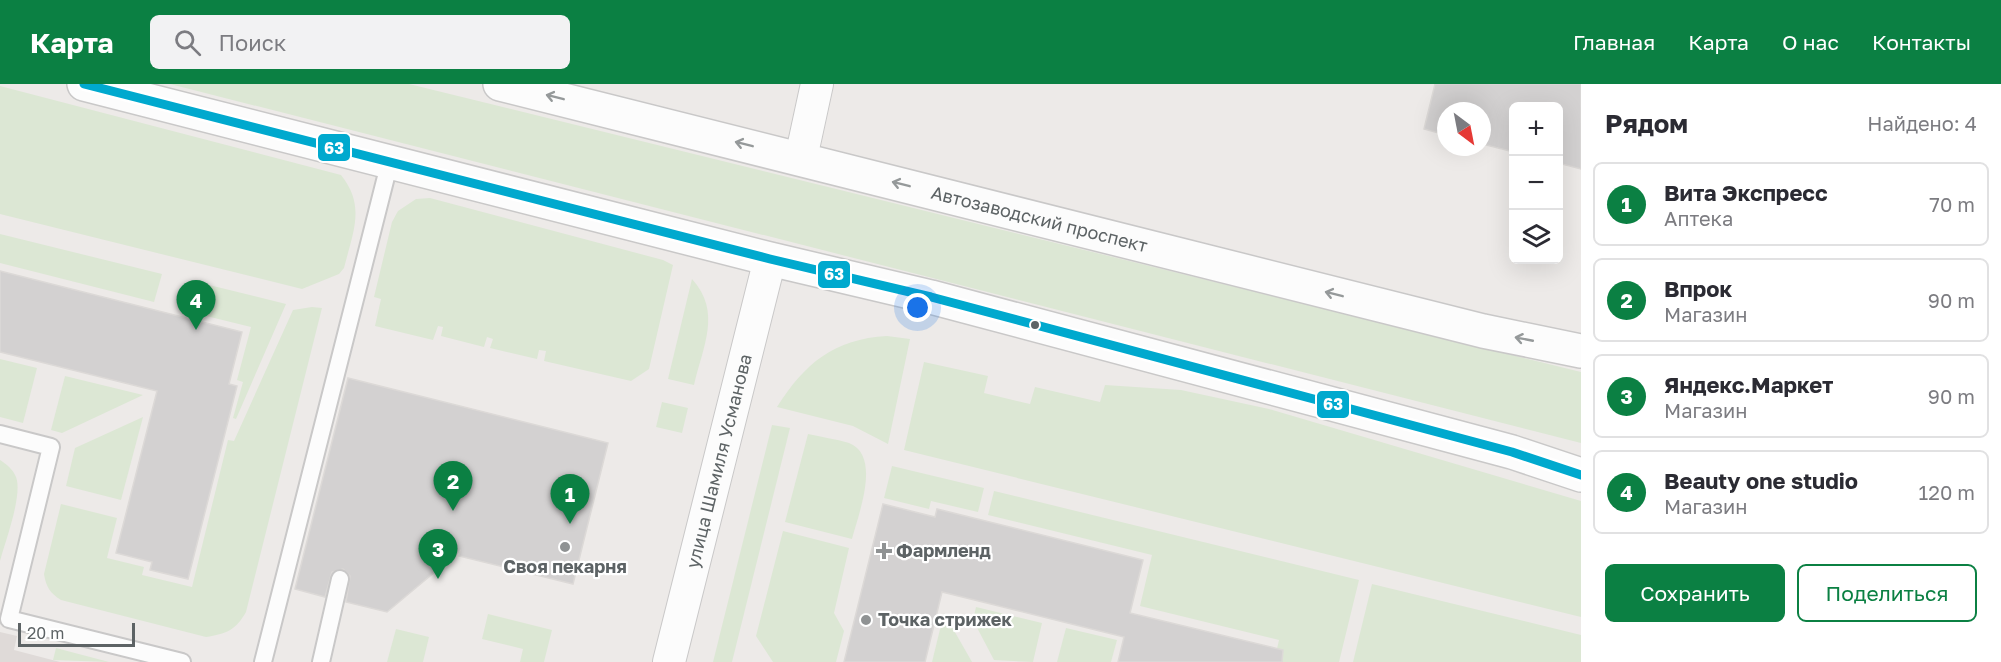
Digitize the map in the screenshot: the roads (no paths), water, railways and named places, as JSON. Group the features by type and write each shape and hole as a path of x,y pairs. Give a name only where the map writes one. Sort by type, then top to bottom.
{"street":[{"path":"84,84 770,259 931,297 1512,452 1581,475"},
{"name":"Автозаводский проспект","path":"500,84 801,158 1483,332 1581,351"},
{"path":"801,158 817,84"},
{"name":"улица Шамиля Усманова","path":"669,662 770,259"}],"lane":[{"path":"263,662 390,161"},
{"path":"0,434 51,447 9,620 182,662"},
{"path":"321,662 340,579"}],"place":[{"name":"Beauty one studio","path":"196,330"},
{"name":"Впрок","path":"453,511"},
{"name":"Вита Экспресс","path":"570,524"},
{"name":"Своя пекарня","path":"565,547"},
{"name":"Фармленд","path":"884,551"},
{"name":"Яндекс.Маркет","path":"438,579"},
{"name":"Точка стрижек","path":"866,620"}]}
